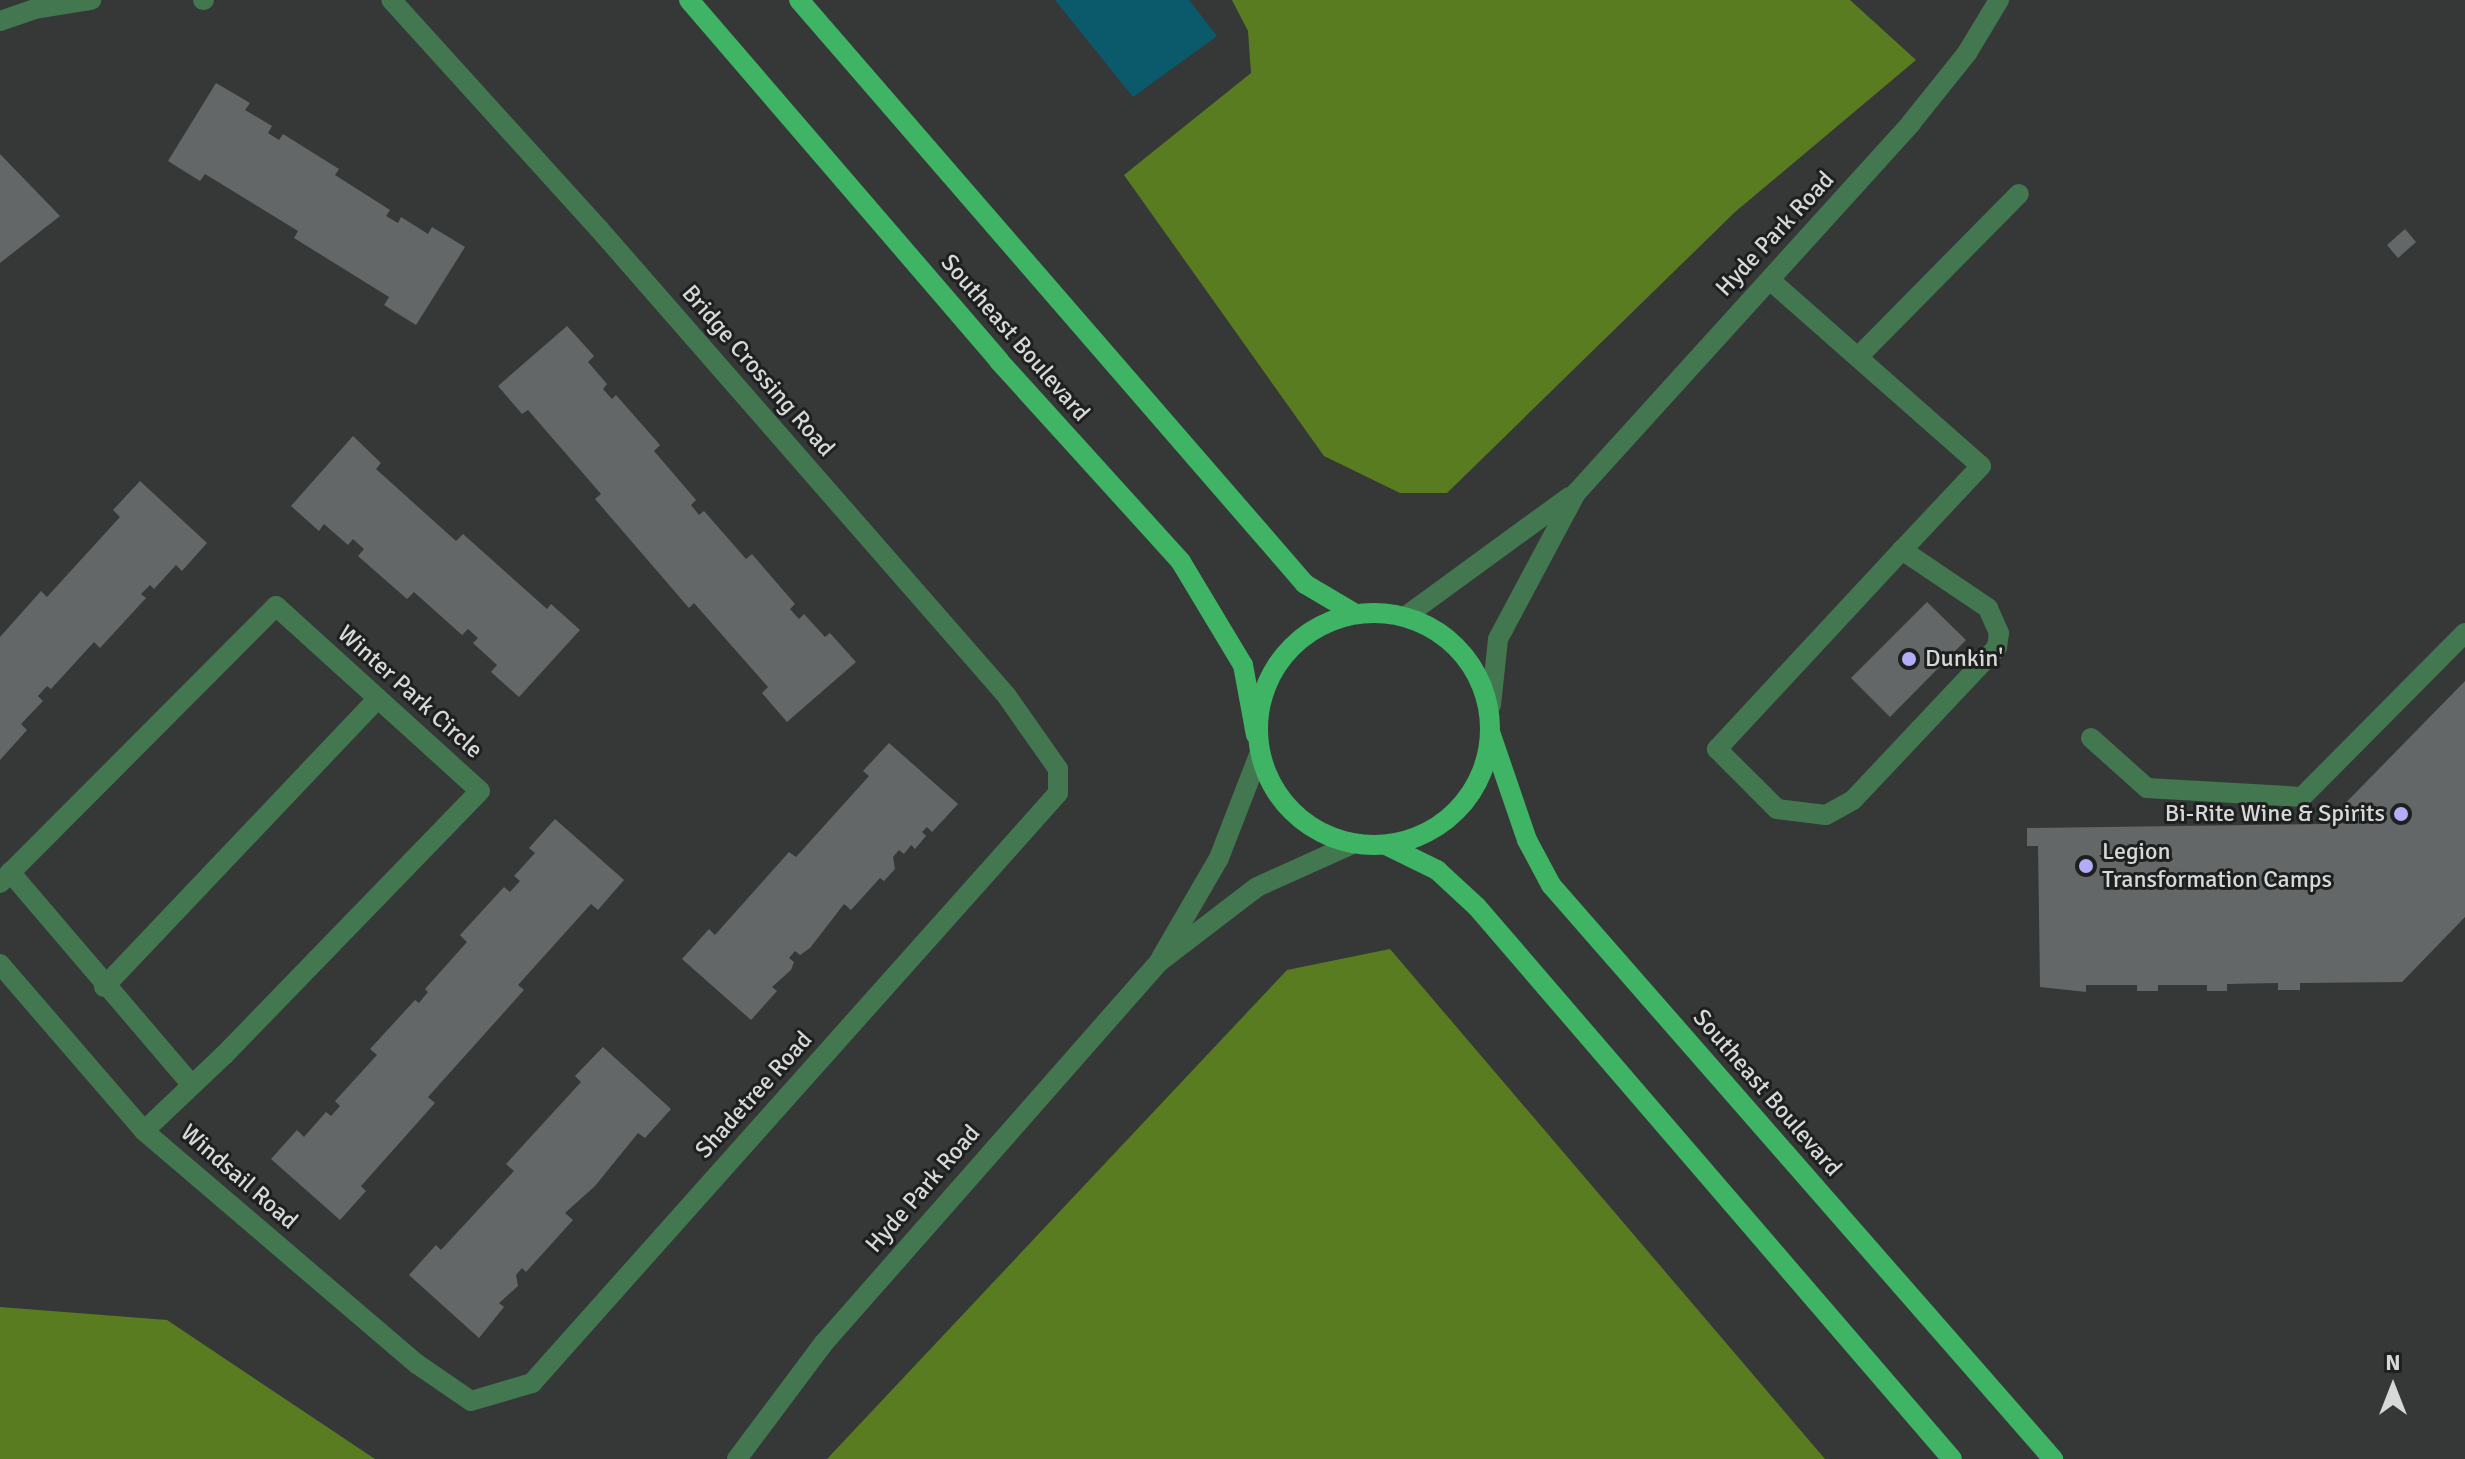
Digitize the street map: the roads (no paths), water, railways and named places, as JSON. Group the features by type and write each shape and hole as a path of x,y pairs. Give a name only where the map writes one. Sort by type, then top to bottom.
{"main road":[{"name":"Southeast Boulevard","path":"689,0 999,361 1181,562 1243,665 1258,745"},
{"path":"799,0 1305,584 1354,613"},
{"path":"1354,613 1406,616 1454,642 1475,667 1491,705 1489,759 1480,783 1453,811 1419,834 1388,846 1350,845 1307,826 1276,795 1258,745 1257,715 1273,669 1307,633 1354,613"},
{"name":"Southeast Boulevard","path":"1490,732 1527,840 1551,885 2053,1459"},
{"path":"1388,846 1437,870 1477,907 1952,1459"}],"street":[{"path":"0,21 35,9 91,0"},
{"name":"Bridge Crossing Road","path":"391,0 609,240 1006,695 1058,769 1058,793"},
{"name":"Hyde Park Road","path":"1406,616 1576,493 1911,123 1967,53 1999,0"},
{"path":"1858,357 2019,194"},
{"path":"1770,280 1981,466 1902,550 1717,749 1777,809 1826,815 1853,800 1997,647 1999,633 1988,608 1902,550"},
{"name":"Hyde Park Road","path":"1491,705 1498,639 1576,493"},
{"name":"Winter Park Circle","path":"5,878 276,606 480,791 144,1131"},
{"path":"2091,738 2147,788 2302,797 2465,633"},
{"path":"104,987 378,698"},
{"name":"Hyde Park Road","path":"1159,962 1219,858 1258,745"},
{"name":"Shadetree Road","path":"471,1401 532,1383 1058,793"},
{"name":"Hyde Park Road","path":"737,1459 823,1344 1159,962 1257,887 1350,845"},
{"path":"5,878 192,1085"},
{"name":"Windsail Road","path":"0,964 144,1131 417,1364 471,1401"}],"water":[{"path":"1055,0 1189,0 1217,36 1133,97"}],"place":[{"name":"Dunkin'","path":"1909,659"},
{"name":"Bi-Rite Wine & Spirits","path":"2401,814"},
{"name":"Legion Transformation Camps","path":"2086,866"}]}
